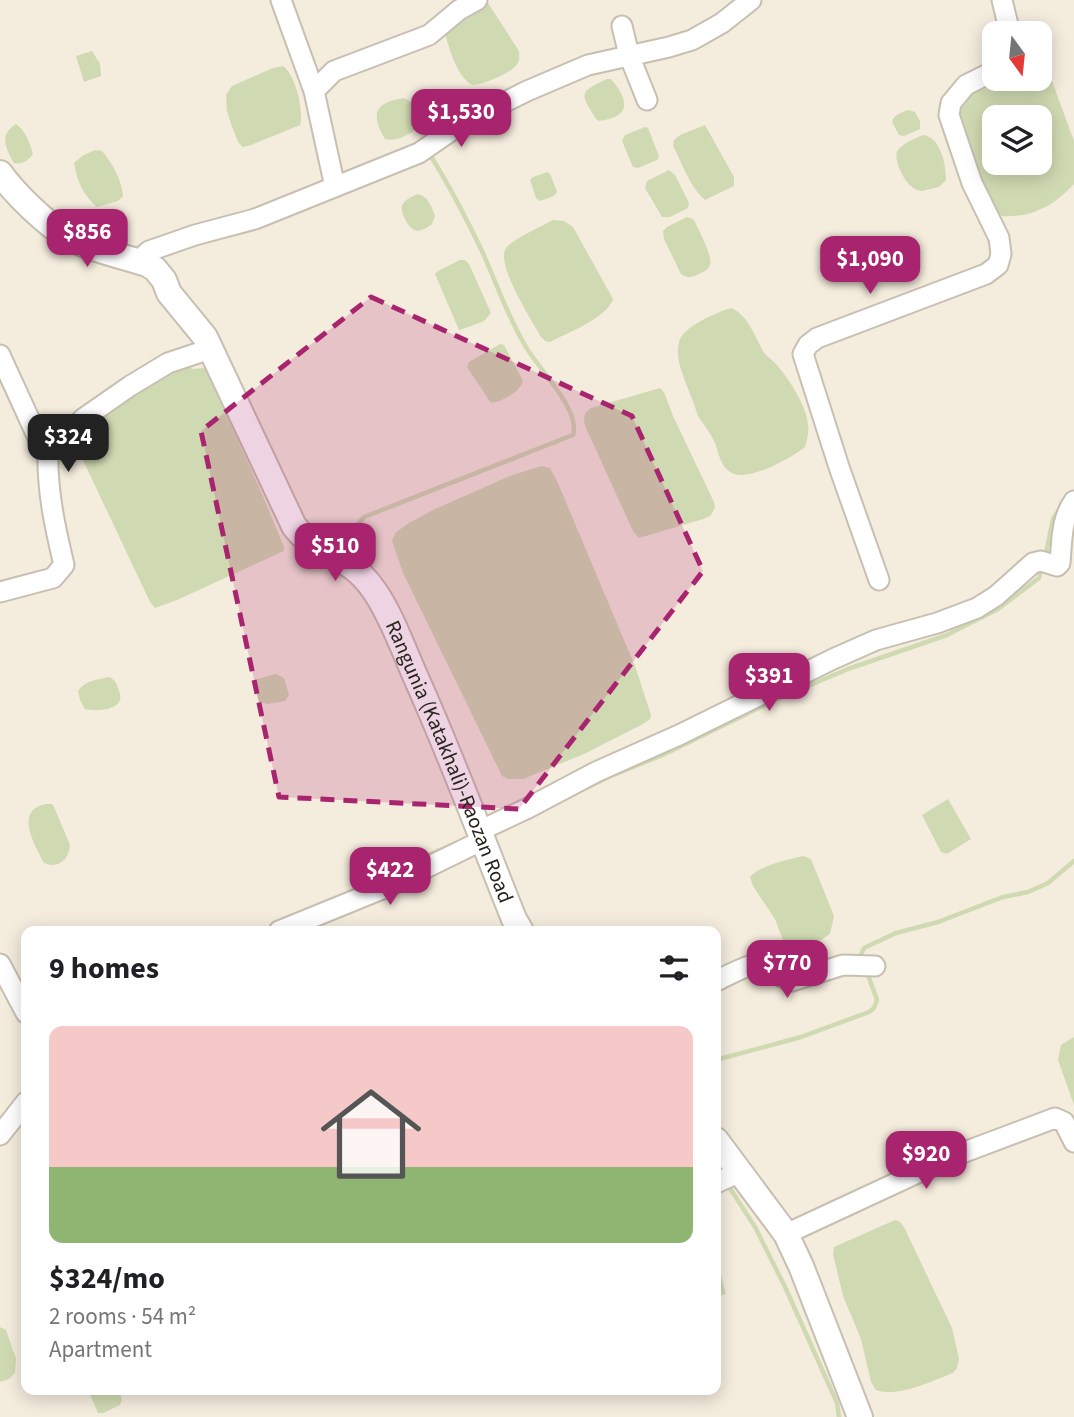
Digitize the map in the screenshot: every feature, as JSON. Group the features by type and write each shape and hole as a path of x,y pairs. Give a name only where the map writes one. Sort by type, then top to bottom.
{"main road":[{"name":"Rangunia (Katakhali)-Raozan Road","path":"0,173 18,196 54,228 83,244 148,264 164,280 169,293 205,337 294,526 301,536 315,547 345,562 361,574 376,593 433,717 518,926"},
{"path":"721,1157 727,1178 786,1234 860,1417"}],"street":[{"path":"281,0 314,91 335,187"},
{"path":"314,91 334,71 429,35 459,10 477,0"},
{"path":"138,261 149,251 255,219 419,153 461,124 527,91 588,65 669,47 704,35 751,0"},
{"path":"1002,0 1007,21"},
{"path":"622,26 629,55 647,100"},
{"path":"879,580 803,354 808,345 817,338 986,274 998,265 1001,254 999,237 972,183 949,115 951,103 966,85 982,77"},
{"path":"48,452 84,418 130,386 168,363 210,349"},
{"path":"0,355 38,438 48,452 51,512 64,565 53,578 0,592"},
{"path":"291,926 387,887 604,768 679,736 833,659 876,640 937,623 977,608 996,596 1033,563 1060,563 1062,531 1074,500"},
{"path":"721,979 762,963 768,964 784,980 792,981 844,965 866,966"},
{"path":"0,964 21,1004"},
{"path":"0,1135 21,1108"},
{"path":"786,1234 954,1156 1055,1118 1064,1122 1074,1142"}],"highlighted area":[{"path":"371,297 632,416 703,571 519,809 279,797 201,431"}],"shaded area":[{"path":"488,3 519,51 519,60 515,67 504,74 472,85 456,66 442,25"},
{"path":"92,51 100,64 101,76 84,82 76,56"},
{"path":"283,66 292,77 298,94 300,125 243,147 238,142 231,124 226,95 232,86"},
{"path":"611,79 617,87 624,106 617,116 599,121 587,104 585,95 591,88"},
{"path":"1052,81 1074,141 1074,184 1056,201 1036,211 1015,216 990,215 951,109 966,96 982,90 1052,91"},
{"path":"403,98 411,102 417,110 420,127 408,135 385,139 378,122 378,111 386,103"},
{"path":"908,110 915,112 920,121 920,129 904,136 899,135 893,119"},
{"path":"16,124 25,133 33,154 20,163 14,163 5,141 8,132"},
{"path":"705,125 734,177 734,186 705,200 691,182 673,146 674,140 680,135"},
{"path":"648,128 659,156 657,160 638,168 633,167 622,141 625,135"},
{"path":"923,135 938,146 946,180 939,187 922,191 914,188 905,179 897,154 903,145"},
{"path":"95,150 102,151 113,166 123,196 118,201 97,207 81,187 74,163"},
{"path":"669,170 675,175 689,203 688,208 670,217 662,217 645,188 647,181"},
{"path":"548,172 557,192 554,196 540,201 536,198 530,180"},
{"path":"418,194 427,199 435,216 432,224 416,230 408,224 402,206"},
{"path":"687,217 695,222 710,261 706,270 690,277 681,274 664,239 663,231"},
{"path":"553,220 564,221 573,227 613,299 595,319 550,342 541,337 523,306 510,279 504,256 506,248 515,241"},
{"path":"460,260 469,264 491,313 484,321 459,330 435,274"},
{"path":"731,308 746,320 764,353 791,384 801,401 808,425 805,447 759,472 739,475 732,473 722,463 714,441 697,414 678,356 679,342 687,331 701,321"},
{"path":"500,344 504,345 523,381 510,396 491,403 467,367 469,362"},
{"path":"182,363 193,369 205,368 263,496 284,551 155,608 73,439"},
{"path":"660,388 715,508 710,516 703,519 639,538 633,531 586,428 584,416 591,408"},
{"path":"541,466 550,468 557,481 635,666 651,715 643,724 584,754 523,779 508,779 502,776 403,573 392,541 396,532 435,509 510,476"},
{"path":"276,674 284,678 289,695 285,701 268,704 259,702 253,684 257,679"},
{"path":"110,677 118,686 119,702 103,710 85,709 78,691 92,681"},
{"path":"948,799 971,839 947,854 941,852 922,815"},
{"path":"52,804 54,807 70,845 65,859 54,865 44,863 29,829 31,813 36,807"},
{"path":"803,856 811,859 834,916 830,934 804,949 787,951 775,919 750,877 767,866"},
{"path":"1074,1037 1074,1105 1058,1060 1061,1045"},
{"path":"895,1220 904,1227 952,1328 959,1359 953,1373 914,1388 884,1392 876,1390 871,1382 861,1339 843,1296 833,1254 834,1247"},
{"path":"721,1275 726,1294 721,1296"},
{"path":"0,1327 6,1330 16,1359 15,1373 0,1382"},
{"path":"90,1395 120,1395 120,1405 98,1413"}],"waterway":[{"path":"352,532 364,517 573,435 574,425 565,402 519,335 475,237 432,158"},
{"path":"1045,558 1053,519 1061,507"},
{"path":"586,788 665,754 777,699 848,669 947,635 998,609 1039,578 1042,567"},
{"path":"380,876 456,843"},
{"path":"863,960 861,955 864,948 896,933 938,922 1003,897 1028,892 1048,883 1074,861"},
{"path":"721,1059 801,1037 869,1012 877,1000 867,972"},
{"path":"726,1182 755,1227 786,1289 837,1403 839,1417"}]}
